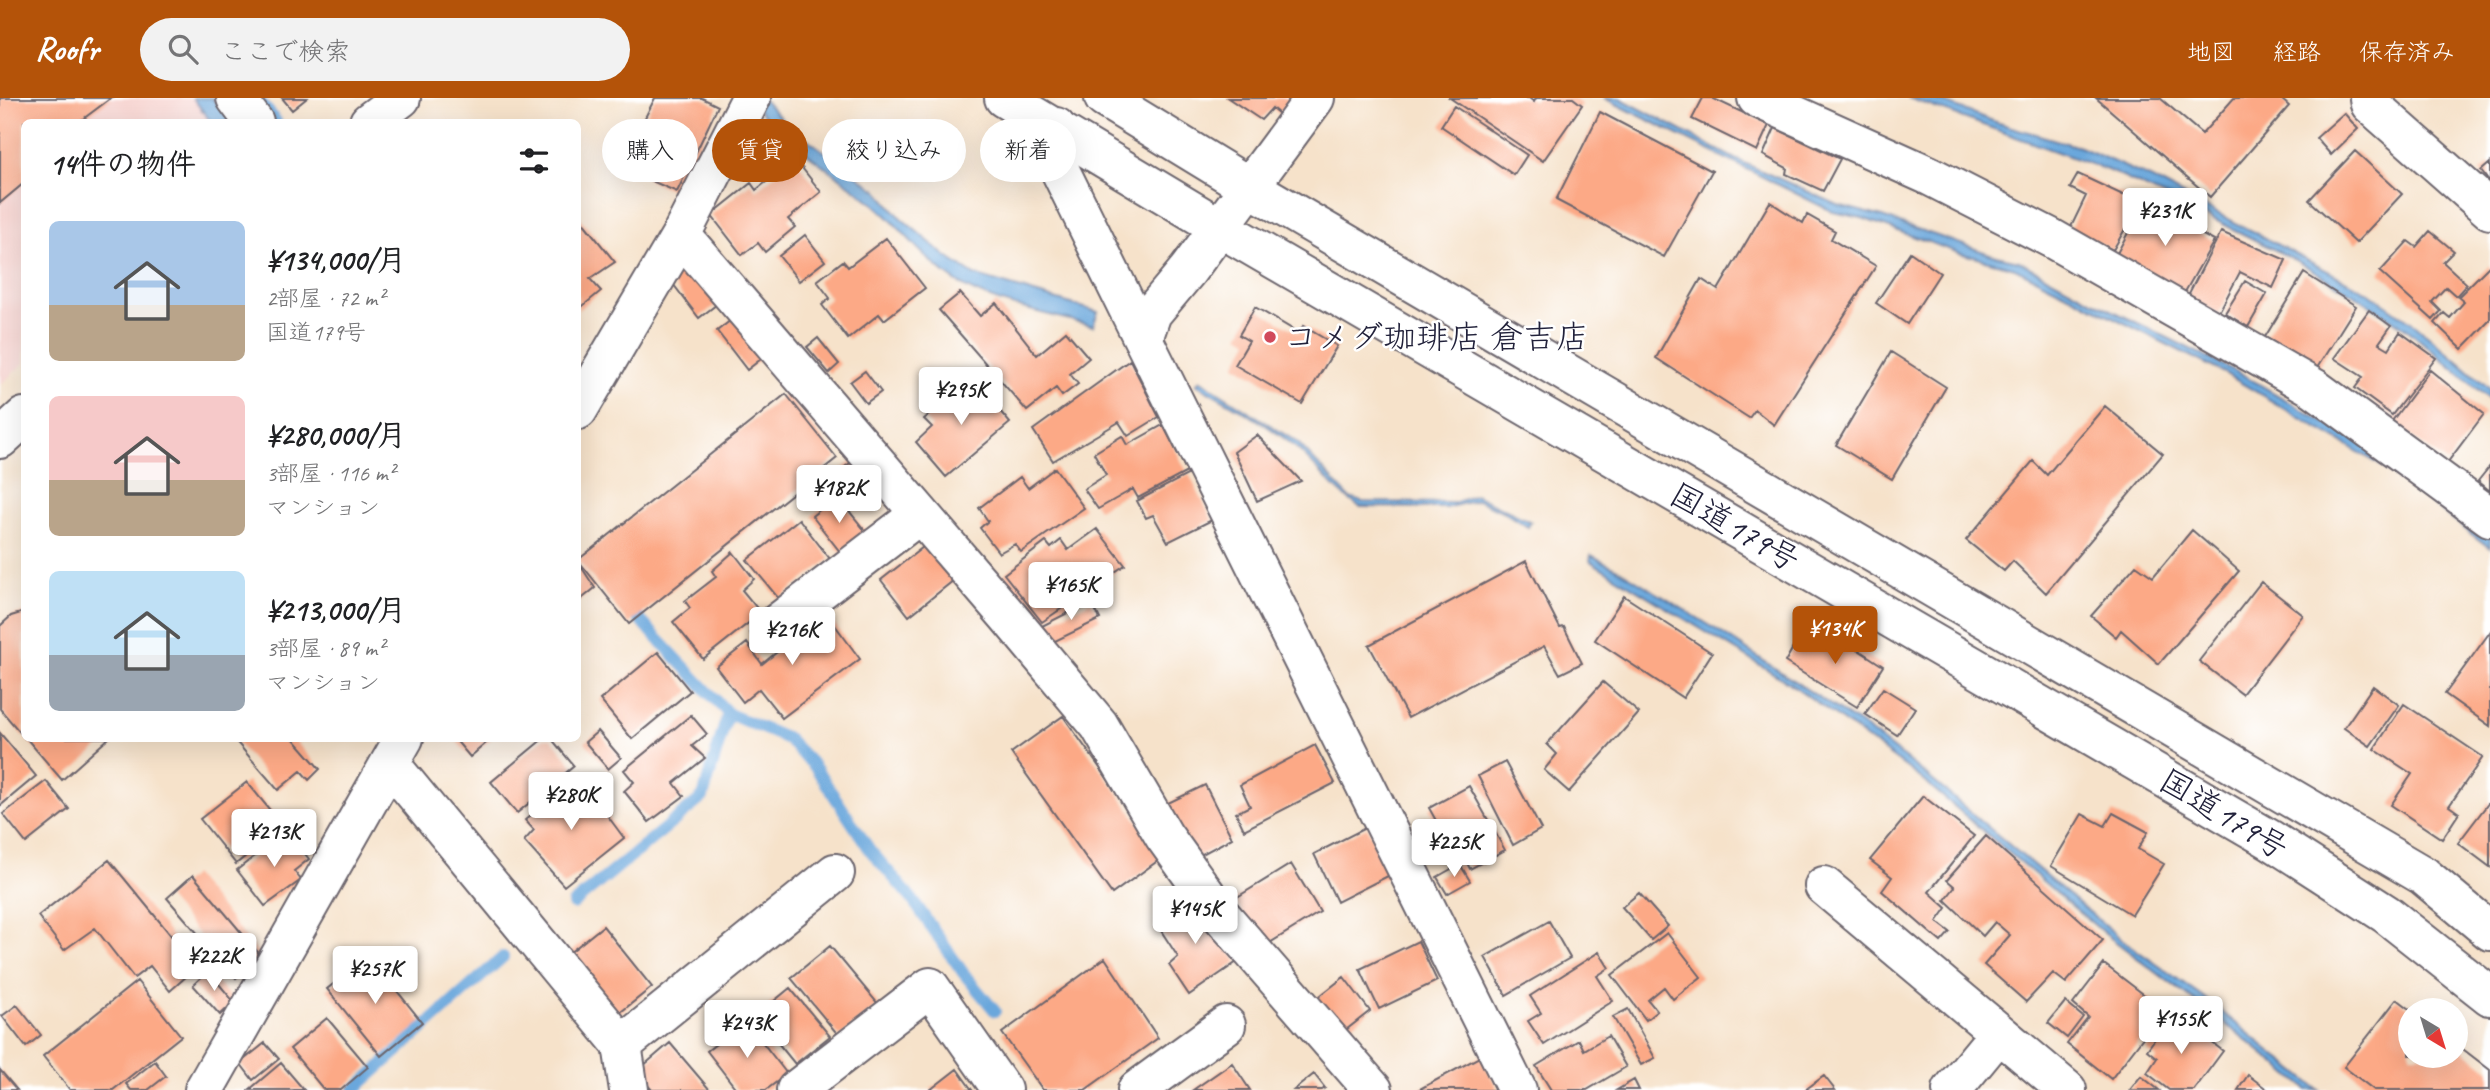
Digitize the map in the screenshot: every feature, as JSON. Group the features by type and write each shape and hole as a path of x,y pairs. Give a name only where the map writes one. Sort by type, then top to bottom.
{"main road":[{"path":"236,98 252,119"},
{"path":"373,119 401,98"},
{"path":"581,405 681,235 751,98"},
{"name":"国道179号","path":"1004,98 1042,119"},
{"name":"国道179号","path":"1104,98 1248,186 2424,876 2490,931"},
{"path":"1143,339 1152,313 1188,270 1315,98"},
{"path":"1758,98 1928,174 2038,232 2314,388 2490,517"},
{"path":"2369,98 2370,104 2490,210"},
{"name":"国道179号","path":"1076,139 1219,227 2271,840 2386,914 2490,996"},
{"path":"1066,182 1517,1090"},
{"path":"681,235 1098,725 1164,836 1220,914 1373,1090"},
{"path":"0,439 21,420"},
{"path":"770,629 920,514"},
{"path":"204,1090 397,752 622,1045 628,1090"},
{"path":"622,1045 835,873"},
{"path":"1824,886 2067,1090"},
{"path":"796,1090 930,987 1002,1090"},
{"path":"1137,1090 1226,1025"},
{"path":"1952,1090 1998,1033"}],"shaded area":[{"path":"0,98 218,98 235,119 21,119 21,366 0,385"}],"water":[{"path":"193,98 212,98 229,119 209,119"},
{"path":"1604,98 1620,98 1735,159 1838,205 2019,261 2081,295 2245,376 2375,452 2490,538 2490,548 2377,463 2224,373 2015,268 1959,253 1862,218 1833,212"},
{"path":"1908,98 1932,98 1998,123 2083,148 2152,179 2368,292 2417,326 2490,389 2490,400 2408,330 2297,261 2107,170"},
{"path":"763,99 781,119 767,119 756,107"},
{"path":"808,140 822,150 822,164 808,154"},
{"path":"845,182 866,182 878,191 901,218 947,257 974,275 1098,312 1093,326 994,300 965,287 940,269"},
{"path":"1200,380 1298,443 1350,498 1362,502 1454,503 1475,495 1531,522 1528,527 1478,500 1445,508 1360,507 1341,493 1282,436 1196,384"},
{"path":"1591,555 1714,628 1867,729 1925,774 2125,942 2202,996 2319,1090 2308,1090 2104,933 1922,779 1794,686 1590,561"}],"building":[{"path":"0,98 111,98 83,119 21,119 21,186 0,203"},
{"path":"282,98 307,98 292,110"},
{"path":"655,98 702,98 718,106 698,148 698,119 644,119"},
{"path":"1228,98 1290,98 1279,114 1272,108 1261,120"},
{"path":"1450,98 1529,98 1534,102 1536,98 1573,98 1582,105 1543,161"},
{"path":"1703,98 1712,98 1769,125 1757,151 1692,119"},
{"path":"2096,98 2160,98 2202,134 2234,98 2280,98 2289,106 2210,197"},
{"path":"1454,106 1527,155 1514,175 1441,126"},
{"path":"1600,112 1712,171 1664,257 1556,200"},
{"path":"2344,113 2358,129 2331,155 2316,138"},
{"path":"1775,128 1840,159 1823,191 1786,174 1787,168 1763,155"},
{"path":"2355,151 2402,194 2356,243 2309,200"},
{"path":"2490,163 2490,183 2481,171"},
{"path":"2078,174 2140,203 2113,250 2070,229 2086,196 2070,188"},
{"path":"808,176 821,192 788,219 795,227 765,252 758,243 742,255 711,215 751,183 756,190 766,182 808,182"},
{"path":"654,182 682,182 677,192"},
{"path":"1770,202 1803,223 1807,215 1835,231 1831,239 1876,266 1774,425 1755,410 1749,418 1656,358 1701,279 1718,290"},
{"path":"2144,203 2214,241 2185,292 2116,255"},
{"path":"581,220 615,262 590,279 601,291 581,308"},
{"path":"2430,231 2454,251 2443,262 2467,284 2456,296 2446,287 2432,302 2441,311 2433,320 2380,272 2408,241 2416,247"},
{"path":"2221,232 2286,260 2273,288 2240,272 2218,314 2187,297"},
{"path":"805,235 825,261 799,281 779,256"},
{"path":"886,238 925,288 884,320 879,314 848,339 822,305 830,298 817,281 843,261 848,267"},
{"path":"1910,252 1940,273 1907,324 1876,303"},
{"path":"690,259 721,301 699,318 667,276"},
{"path":"2490,265 2490,320 2462,349 2435,323 2444,313 2450,318 2464,302 2458,297"},
{"path":"2304,273 2356,306 2317,368 2265,337"},
{"path":"2245,281 2267,294 2248,327 2225,313"},
{"path":"960,293 980,316 996,303 1037,355 1066,331 1089,358 1070,374 1078,384 1062,396 1056,388 1027,411 939,310"},
{"path":"1255,307 1299,333 1303,326 1337,346 1302,404 1235,365 1249,341 1239,335"},
{"path":"2369,310 2391,326 2379,343 2389,349 2400,332 2436,358 2392,415 2355,388 2363,377 2334,358"},
{"path":"735,317 766,355 747,370 717,331"},
{"path":"818,338 839,364 829,373 807,347"},
{"path":"1891,352 1946,387 1892,479 1836,445"},
{"path":"1130,360 1159,417 1128,436 1119,422 1053,461 1033,430"},
{"path":"2430,370 2484,414 2447,463 2392,421"},
{"path":"865,371 881,392 866,403 850,382"},
{"path":"972,378 1010,423 946,477 916,442 932,427 924,419"},
{"path":"786,394 837,458 629,624 581,564 581,558"},
{"path":"2105,406 2163,454 2046,593 2013,561 2004,571 1966,540 2033,461 2047,475"},
{"path":"1163,425 1187,472 1138,498 1133,489 1098,509 1084,489 1106,475 1094,453 1122,436 1127,445"},
{"path":"1257,435 1301,481 1257,501 1234,452"},
{"path":"858,457 872,475 845,496 832,477"},
{"path":"2490,466 2490,491 2478,481"},
{"path":"1055,468 1084,508 1021,552 1015,544 999,553 980,528 988,521 979,508 1020,477 1028,488"},
{"path":"1189,474 1212,520 1168,542 1153,515 1146,518 1137,501"},
{"path":"837,496 867,533 841,553 812,516"},
{"path":"799,519 830,559 779,599 747,560"},
{"path":"1097,529 1125,565 1042,622 1004,574 1046,542 1051,548 1061,540 1068,550"},
{"path":"2192,530 2239,571 2159,664 2121,630 2116,637 2091,616 2136,565 2153,577"},
{"path":"927,544 954,580 909,616 881,580"},
{"path":"733,552 754,579 742,590 761,613 703,659 673,622 690,608 685,601 716,577 712,571"},
{"path":"1526,561 1560,628 1564,627 1582,663 1560,674 1544,646 1408,718 1369,645"},
{"path":"581,569 595,588 581,600"},
{"path":"2261,582 2303,615 2242,694 2199,661"},
{"path":"1624,596 1712,653 1683,698 1595,640"},
{"path":"1091,601 1100,619 1051,643 1042,626"},
{"path":"21,613 21,734 0,709 0,626 11,616"},
{"path":"826,613 860,659 782,718 759,689 743,702 716,667 747,643 762,664"},
{"path":"1803,630 1828,645 1834,634 1883,666 1857,707 1785,662"},
{"path":"2490,632 2490,726 2445,694"},
{"path":"658,652 690,691 632,739 600,700"},
{"path":"1603,682 1639,713 1569,792 1544,770 1557,754 1547,744"},
{"path":"2373,686 2399,705 2370,746 2344,728"},
{"path":"1883,688 1915,708 1897,735 1865,714"},
{"path":"2404,704 2483,757 2449,806 2459,813 2442,839 2391,805 2412,774 2374,749"},
{"path":"691,715 707,734 692,746 705,758 674,783 684,796 649,822 624,791 634,782 624,770"},
{"path":"1063,716 1163,857 1112,894 1011,753"},
{"path":"598,731 621,758 608,769 585,742"},
{"path":"0,733 36,776 0,806"},
{"path":"29,742 105,742 62,780"},
{"path":"236,742 296,742 320,769 309,780 301,771 278,790"},
{"path":"457,742 487,742 470,757"},
{"path":"539,742 554,742 574,766 517,813 491,782"},
{"path":"1315,745 1335,783 1244,830 1236,813 1250,806 1240,785"},
{"path":"1505,762 1541,829 1513,845 1478,776"},
{"path":"578,776 624,838 564,886 524,841 534,830 525,820"},
{"path":"46,781 69,809 26,843 3,814"},
{"path":"247,782 283,826 236,864 200,819"},
{"path":"1205,785 1232,838 1195,858 1166,804"},
{"path":"1469,786 1505,850 1470,869 1461,851 1455,855 1429,808"},
{"path":"1923,796 1974,836 1929,892 1947,908 1937,922 1950,932 1941,942 1882,891 1892,877 1870,860"},
{"path":"2490,801 2490,867 2458,843"},
{"path":"2113,813 2148,832 2138,849 2164,864 2132,915 2051,866 2082,814 2105,826"},
{"path":"1367,827 1390,875 1337,902 1314,854"},
{"path":"287,831 309,859 294,871 301,880 265,906 237,870"},
{"path":"1986,836 2103,940 2066,983 2053,973 2026,1002 1984,965 2010,935 1995,922 1983,936 1945,900 1955,887 1947,880"},
{"path":"109,860 197,967 170,991 150,966 134,978 95,928 64,950 38,916"},
{"path":"1291,864 1320,912 1263,947 1234,899"},
{"path":"1460,864 1470,881 1447,894 1437,877"},
{"path":"193,875 261,956 236,978 167,898"},
{"path":"1639,893 1668,926 1651,940 1622,907"},
{"path":"1195,897 1237,962 1189,995 1169,965 1178,957 1156,923"},
{"path":"1549,921 1570,958 1506,995 1485,957"},
{"path":"603,926 652,987 612,1019 563,958"},
{"path":"1667,933 1701,977 1673,999 1664,987 1648,1000 1657,1011 1646,1020 1612,975"},
{"path":"1418,941 1437,981 1379,1009 1360,969"},
{"path":"830,946 879,1005 840,1037 791,978"},
{"path":"1599,952 1609,968 1597,976 1613,1001 1544,1045 1528,1021 1541,1013 1530,996"},
{"path":"369,956 422,1022 381,1056 327,989"},
{"path":"1105,958 1158,1038 1085,1090 1043,1090 1002,1033"},
{"path":"2104,964 2164,1010 2111,1079 2067,1044 2088,1017 2073,1004"},
{"path":"208,971 234,1002 220,1015 193,985"},
{"path":"1344,977 1370,1011 1342,1033 1316,999"},
{"path":"137,981 181,1036 113,1090 70,1090 43,1056"},
{"path":"790,988 830,1036 795,1064 756,1016"},
{"path":"2397,999 2398,1068 2468,1068 2468,1053 2490,1070 2490,1090 2374,1090 2344,1067"},
{"path":"2065,1002 2083,1017 2067,1038 2048,1023"},
{"path":"17,1005 41,1035 26,1047 2,1016"},
{"path":"1628,1009 1655,1058 1641,1065 1613,1017"},
{"path":"2173,1013 2223,1051 2194,1090 2169,1090 2147,1073 2157,1058 2147,1050"},
{"path":"327,1018 368,1067 341,1090 324,1090 290,1049"},
{"path":"746,1021 787,1074 766,1090 737,1090 707,1051"},
{"path":"1608,1036 1626,1067 1587,1090 1551,1090 1536,1066 1579,1040 1584,1050"},
{"path":"265,1043 279,1059 253,1080 240,1063"},
{"path":"670,1043 710,1090 652,1090 636,1072"},
{"path":"1481,1056 1498,1090 1418,1090"},
{"path":"155,1061 166,1076 148,1090 131,1090 126,1084"},
{"path":"281,1063 304,1090 249,1090"},
{"path":"1232,1063 1250,1090 1193,1090"},
{"path":"957,1069 972,1090 930,1090"},
{"path":"0,1070 17,1090 0,1090"},
{"path":"1314,1074 1325,1088 1294,1090"},
{"path":"2248,1075 2268,1090 2238,1090"},
{"path":"1824,1076 1835,1090 1805,1090"},
{"path":"2141,1076 2159,1090 2130,1090"},
{"path":"1634,1080 1639,1090 1617,1090"}],"waterway":[{"path":"262,104 274,119"},
{"path":"626,605 729,714 788,739 815,767 870,850 912,899 964,974 995,1011"},
{"path":"573,904 703,797 727,717"},
{"path":"354,1090 503,957"}],"place":[{"name":"コメダ珈琲店 倉吉店","path":"1270,337"}]}
